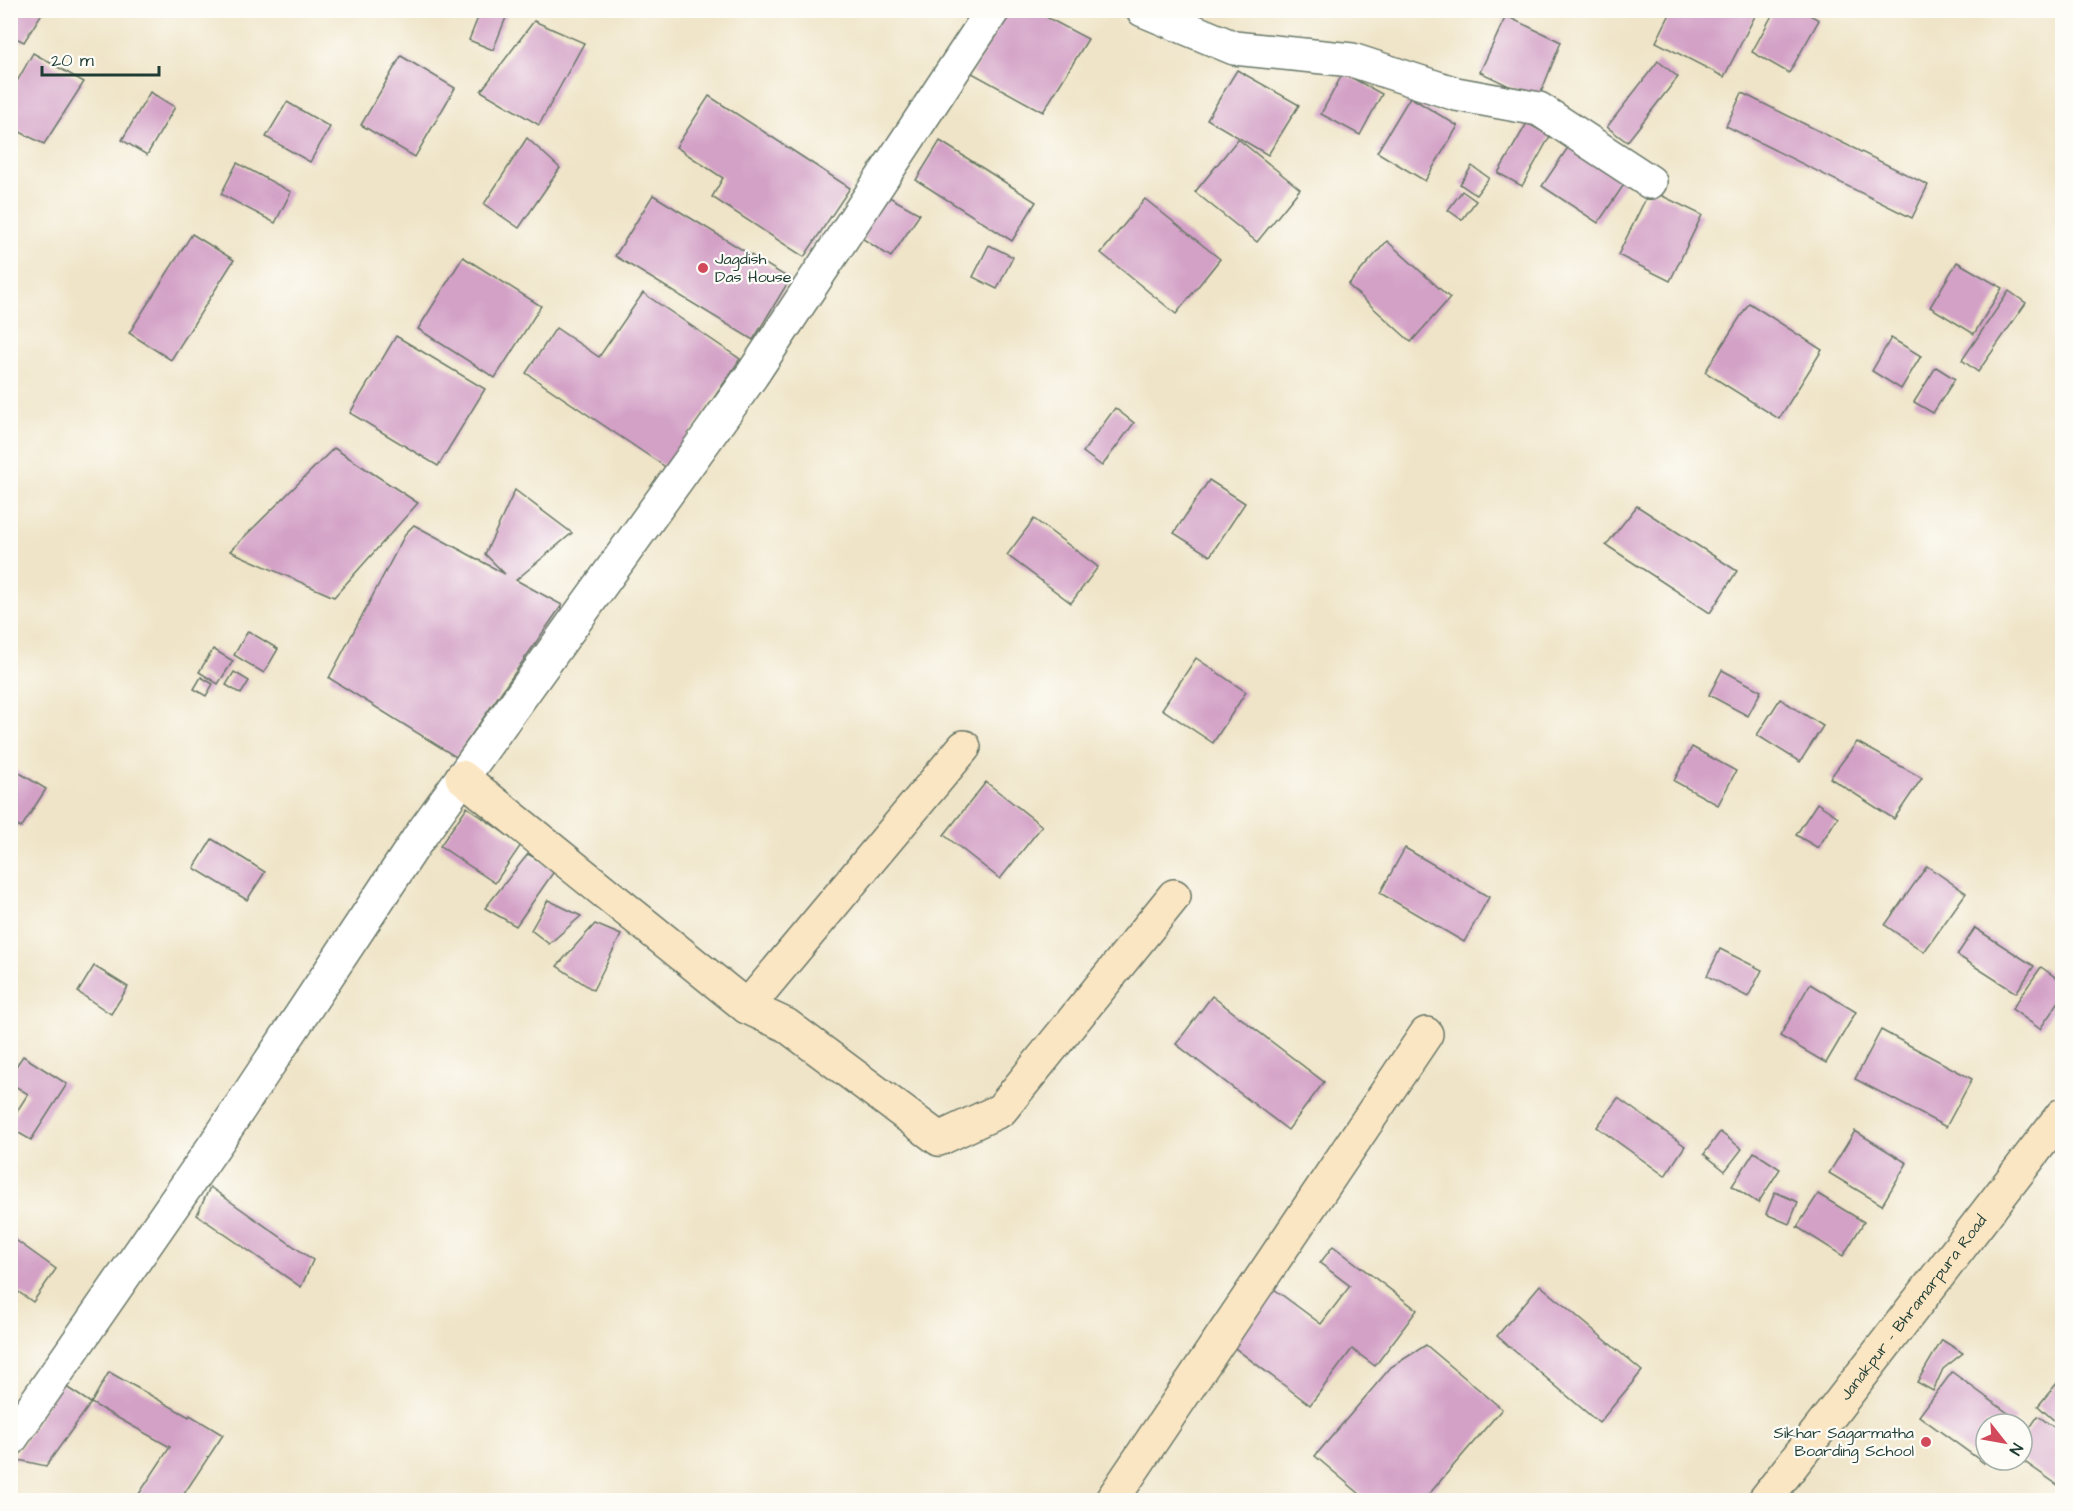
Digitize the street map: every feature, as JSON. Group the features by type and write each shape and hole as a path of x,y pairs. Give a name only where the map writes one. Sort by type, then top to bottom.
{"street":[{"path":"10,1440 223,1132 418,839 752,375 993,10"},
{"path":"1143,10 1234,48 1352,60 1456,94 1539,109 1650,182"},
{"path":"747,1007 964,747"},
{"path":"462,777 747,1007 786,1025 939,1139 1001,1110 1174,896"},
{"path":"1112,1500 1426,1034"},
{"name":"Janakpur - Bhramarpura Road","path":"1765,1500 2062,1115"}],"building":[{"path":"10,10 44,10 24,42 10,35"},
{"path":"481,10 509,10 493,50 469,40"},
{"path":"1007,10 1033,10 1088,39 1043,112 972,73"},
{"path":"1672,10 1758,10 1724,77 1656,42"},
{"path":"1775,10 1801,10 1819,20 1789,73 1752,52"},
{"path":"1506,16 1561,42 1538,100 1480,72"},
{"path":"534,21 584,43 539,125 481,91"},
{"path":"33,53 84,82 44,144 10,127 10,94"},
{"path":"401,56 455,88 415,157 361,125"},
{"path":"1658,61 1678,77 1627,142 1607,127"},
{"path":"1237,70 1299,105 1268,155 1207,119"},
{"path":"1343,73 1382,94 1360,135 1321,114"},
{"path":"150,92 175,107 147,155 122,140"},
{"path":"1742,93 1928,185 1912,218 1726,126"},
{"path":"709,96 850,188 804,257 712,197 723,178 676,147"},
{"path":"1410,97 1458,126 1425,181 1377,152"},
{"path":"287,102 330,127 310,162 266,137"},
{"path":"1527,123 1550,136 1522,186 1498,173"},
{"path":"527,138 560,168 519,228 484,204"},
{"path":"1238,139 1300,189 1257,242 1195,192"},
{"path":"940,141 1036,202 1012,241 916,180"},
{"path":"1569,146 1625,183 1598,223 1542,186"},
{"path":"237,163 291,192 275,223 221,194"},
{"path":"1472,166 1489,178 1476,195 1460,184"},
{"path":"1650,190 1702,215 1670,281 1618,255"},
{"path":"1462,191 1476,201 1462,220 1448,210"},
{"path":"882,193 920,214 891,257 860,237"},
{"name":"Jagdish Das House","path":"653,195 790,279 753,340 615,256"},
{"path":"1145,199 1220,259 1176,314 1101,253"},
{"path":"192,234 234,260 171,360 129,333"},
{"path":"1387,241 1450,298 1411,342 1348,285"},
{"path":"989,245 1013,257 997,289 973,277"},
{"path":"463,257 541,306 495,378 418,329"},
{"path":"1957,262 2002,288 1974,334 1930,307"},
{"path":"2009,291 2026,303 1978,372 1962,360"},
{"path":"643,293 740,359 667,468 526,373 556,328 599,357"},
{"path":"1749,303 1822,350 1779,419 1705,372"},
{"path":"396,336 485,389 438,466 350,413"},
{"path":"1891,338 1921,356 1901,389 1872,371"},
{"path":"1936,367 1955,379 1933,413 1914,402"},
{"path":"1115,408 1134,423 1102,466 1083,452"},
{"path":"334,448 418,503 334,597 230,551"},
{"path":"1209,480 1245,503 1210,556 1174,533"},
{"path":"515,490 572,533 516,580 562,605 456,757 329,678 406,533 414,525 505,574 485,554"},
{"path":"1637,506 1737,571 1710,613 1606,545"},
{"path":"1034,519 1098,567 1071,603 1007,555"},
{"path":"248,631 278,649 264,673 234,655"},
{"path":"213,649 233,661 218,684 199,672"},
{"path":"1196,658 1246,692 1213,743 1162,709"},
{"path":"1722,670 1761,691 1748,716 1709,695"},
{"path":"234,672 249,681 241,694 226,685"},
{"path":"201,677 213,684 206,696 194,689"},
{"path":"1780,699 1823,726 1800,762 1757,735"},
{"path":"1857,742 1922,778 1894,819 1830,778"},
{"path":"1692,747 1736,771 1718,805 1674,781"},
{"path":"10,767 46,789 21,828 10,822"},
{"path":"986,782 1042,826 1000,879 944,835"},
{"path":"1817,803 1838,817 1818,848 1796,835"},
{"path":"467,807 521,845 495,883 440,846"},
{"path":"212,839 265,872 247,900 194,868"},
{"path":"1405,848 1489,897 1464,942 1380,893"},
{"path":"528,854 555,870 516,926 485,908"},
{"path":"1927,866 1966,893 1924,952 1885,925"},
{"path":"548,900 581,916 549,944 531,930"},
{"path":"595,924 621,935 593,990 557,966"},
{"path":"1975,928 2034,966 2016,993 1957,955"},
{"path":"1720,949 1762,970 1748,997 1707,976"},
{"path":"94,966 128,987 111,1014 78,992"},
{"path":"2041,967 2062,982 2062,997 2040,1029 2012,1009"},
{"path":"1810,984 1856,1012 1826,1063 1780,1036"},
{"path":"1212,996 1324,1082 1288,1130 1176,1044"},
{"path":"1881,1030 1972,1079 1946,1127 1855,1079"},
{"path":"23,1056 67,1084 31,1140 10,1128 10,1122 28,1094 10,1083 10,1075"},
{"path":"1618,1098 1685,1146 1665,1176 1597,1127"},
{"path":"1855,1131 1907,1163 1882,1205 1829,1173"},
{"path":"1720,1132 1742,1149 1725,1171 1704,1154"},
{"path":"1754,1152 1780,1169 1758,1203 1732,1186"},
{"path":"210,1187 313,1260 301,1287 197,1215"},
{"path":"1775,1192 1798,1202 1789,1224 1766,1214"},
{"path":"1818,1194 1864,1222 1843,1256 1797,1227"},
{"path":"10,1236 56,1269 33,1302 10,1286"},
{"path":"1333,1246 1417,1310 1375,1366 1352,1349 1310,1405 1227,1342 1270,1286 1321,1324 1350,1286 1320,1263"},
{"path":"1540,1285 1642,1371 1599,1423 1497,1336"},
{"path":"1942,1340 1963,1353 1943,1369 1933,1391 1917,1382"},
{"path":"1426,1345 1502,1409 1424,1500 1367,1500 1315,1456 1391,1367"},
{"path":"109,1372 223,1435 180,1500 135,1500 170,1447 91,1403"},
{"path":"1952,1372 2006,1412 1974,1412 1974,1456 1919,1416"},
{"path":"2062,1377 2062,1415 2057,1423 2038,1406"},
{"path":"60,1383 91,1403 46,1466 14,1459"},
{"path":"2038,1416 2062,1433 2062,1488 2034,1468 2034,1422"}],"place":[{"name":"Jagdish Das House","path":"703,268"},
{"name":"Sikhar Sagarmatha Boarding School","path":"1926,1442"}]}
